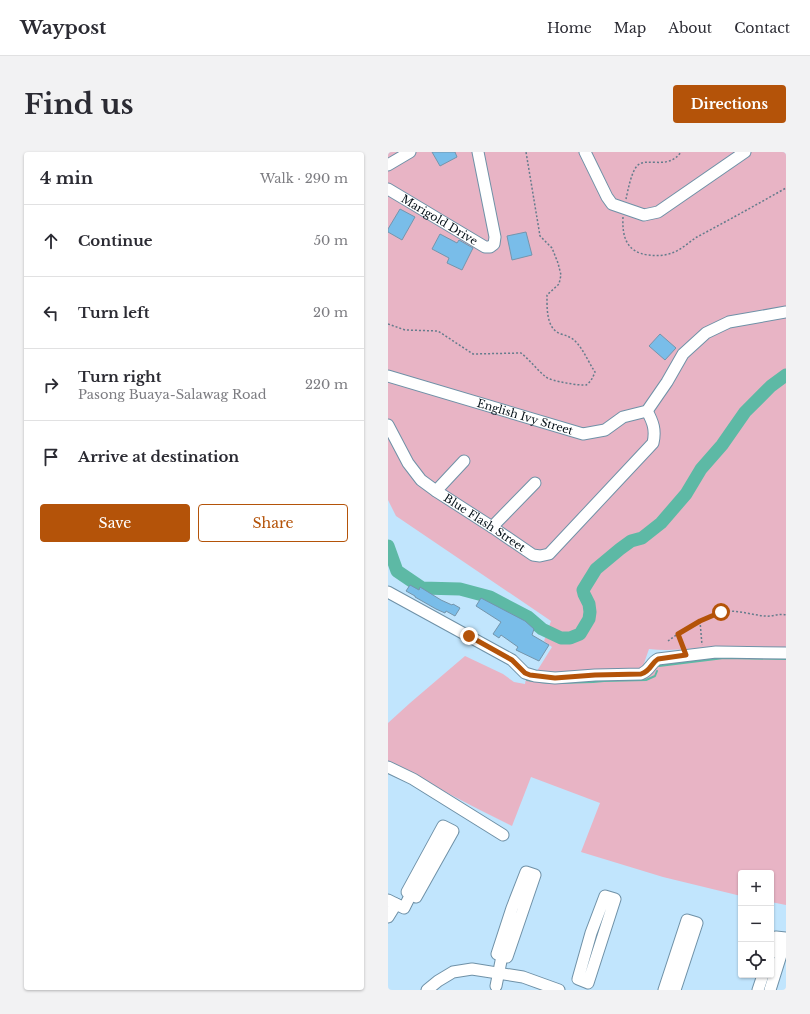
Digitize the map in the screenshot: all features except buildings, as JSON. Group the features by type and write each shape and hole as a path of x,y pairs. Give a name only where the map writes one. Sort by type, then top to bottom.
{"street":[{"path":"388,164 410,152"},
{"name":"Marigold Drive","path":"388,189 485,247 490,247 494,244 495,237 478,152"},
{"path":"585,152 612,204 644,215 658,212 745,152"},
{"path":"647,410 668,382 684,354 706,333 728,322 786,312"},
{"name":"English Ivy Street","path":"388,376 583,434 605,430 623,417 647,410"},
{"name":"Blue Flash Street","path":"388,425 408,463 421,480 492,526 533,555 540,556 549,554 653,443 655,434 651,418 647,410"},
{"path":"436,491 464,461"},
{"path":"492,526 534,483"},
{"path":"388,592 512,660 525,673 535,676 555,678 641,674 648,671 658,659 728,651 785,652"},
{"path":"388,767 412,779 503,835"},
{"path":"443,826 453,831 416,897 411,894 407,892 443,826"},
{"path":"526,872 535,875 507,957 502,956 497,954 526,872"},
{"path":"388,928 392,921 388,917 392,902 404,908 411,894"},
{"path":"605,896 615,899 588,983 581,986 578,979 605,896"},
{"path":"664,990 688,920 697,923 675,990"},
{"path":"770,990 786,939 776,938 774,944"},
{"path":"495,989 502,956"},
{"path":"427,990 453,972 472,969 523,977 559,990"},
{"path":"758,990 762,978"}],"path":[{"path":"388,324 405,330 438,331 473,354 521,353 547,378 560,382 584,386 593,378 595,372 577,343 570,337 559,334 553,329 548,320 547,296 559,284 561,275 552,248 540,236 526,152"},
{"path":"681,152 677,158 672,161 642,163 637,166 632,177 623,208 622,226 625,238 631,249 640,254 657,256 672,253 786,188"},
{"path":"668,641 716,613 727,611 772,617 784,614 786,615"},
{"path":"700,621 703,653"},
{"path":"678,634 686,655"}],"shaded area":[{"path":"388,152 786,152 786,646 783,649 724,646 677,650 649,649 642,669 558,672 537,671 552,647 544,641 551,621 396,516 388,500"},
{"path":"724,655 786,657 786,905 774,903 774,870 738,870 738,895 663,877 581,852 600,803 531,777 512,826 388,762 388,723 465,656 503,674 514,682 525,684 526,678 647,678 654,672 657,663"}],"waterway":[{"path":"388,546 397,571 422,588 460,589 490,597 528,617 542,629 561,638 570,638 580,634 589,619 590,612 589,604 583,590 596,569 631,541 642,538 661,523 686,494 701,469 722,445 745,412 771,386 786,375"},
{"path":"659,666 724,658 786,659"},
{"path":"558,683 646,680 655,676 657,671"},
{"path":"527,680 533,681"},
{"path":"540,682 551,683"}],"route":[{"path":"469,636 512,660 525,673 530,675 555,678 641,674 648,671 658,659 686,655 678,634 711,615 721,612"}]}
